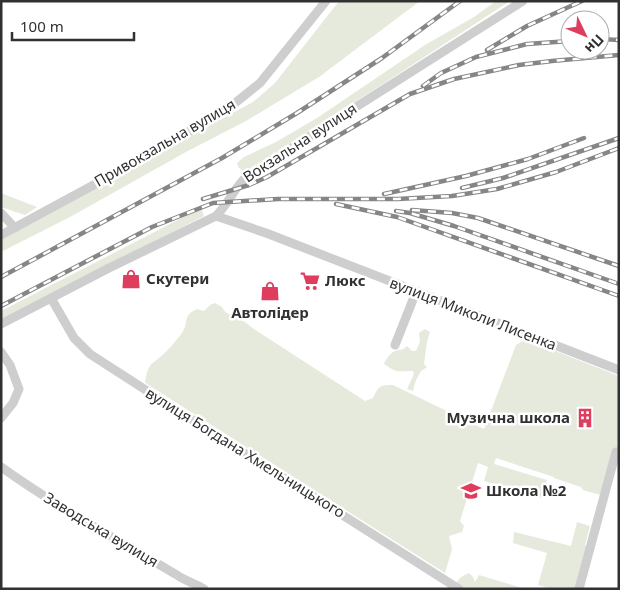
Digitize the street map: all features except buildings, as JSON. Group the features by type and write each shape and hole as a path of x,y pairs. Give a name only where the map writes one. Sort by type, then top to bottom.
{"street":[{"name":"Привокзальна вулиця","path":"1,235 225,111 260,83 326,1"},
{"name":"Вокзальна вулиця","path":"1,324 109,268 216,216 224,208 240,182 247,176 523,1"},
{"path":"1,213 15,228"},
{"name":"вулиця Миколи Лисенка","path":"216,216 266,233 619,370"},
{"path":"395,345 416,292"},
{"name":"вулиця Богдана Хмельницького","path":"52,298 74,338 90,354 459,589"},
{"path":"1,352 10,365 19,389 13,403 1,418"},
{"path":"578,589 616,452 619,452"},
{"name":"Заводська вулиця","path":"1,467 75,515 184,580 204,589"}],"shaded area":[{"path":"339,1 420,1 319,77 246,121 186,152 70,217 1,252 1,237 253,102 275,83"},
{"path":"496,1 510,1 244,172 238,167 237,163 244,157 276,142 317,118 425,45 474,17"},
{"path":"1,193 37,207 25,215 1,207"},
{"path":"201,208 204,216 1,320 1,311"},
{"path":"215,303 227,313 243,321 365,401 373,398 380,387 393,385 484,429 516,345 523,341 530,341 619,376 619,448 613,448 600,495 583,490 581,487 554,477 496,458 494,464 547,480 542,498 484,481 488,467 478,463 460,521 464,526 462,532 449,536 452,549 445,573 145,382 150,366 178,338 185,327 189,314 197,309 204,311"},
{"path":"425,329 430,332 424,364 427,367 421,371 413,391 407,389 414,374 413,371 395,371 384,364 391,353 397,350 407,346 412,351 416,351 420,341 419,333"},
{"path":"577,522 590,526 585,545 592,549 580,589 552,589 538,585 547,553 513,543 514,532 571,546"},
{"path":"469,573 475,582 479,575 526,589 463,589 455,584 461,577"}],"railway":[{"path":"1,277 222,158 297,113 382,58 460,1"},
{"path":"487,50 527,26 582,1"},
{"path":"610,40 619,40"},
{"path":"423,86 441,73 476,57 527,44 560,42"},
{"path":"203,199 249,185 267,177 410,94 454,79 519,65 619,55"},
{"path":"384,194 466,176 528,159 584,138"},
{"path":"462,188 503,178 619,138"},
{"path":"1,306 152,227 213,203 278,199 398,199 452,196 497,189 556,172 619,148"},
{"path":"336,204 397,217 619,296"},
{"path":"412,210 452,213 478,218 619,266"},
{"path":"396,211 410,213 454,226 619,284"}],"place":[{"name":"Скутери","path":"131,279"},
{"name":"Люкс","path":"310,281"},
{"name":"Автолідер","path":"270,291"},
{"name":"Музична школа","path":"585,418"},
{"name":"Школа №2","path":"471,491"}]}
